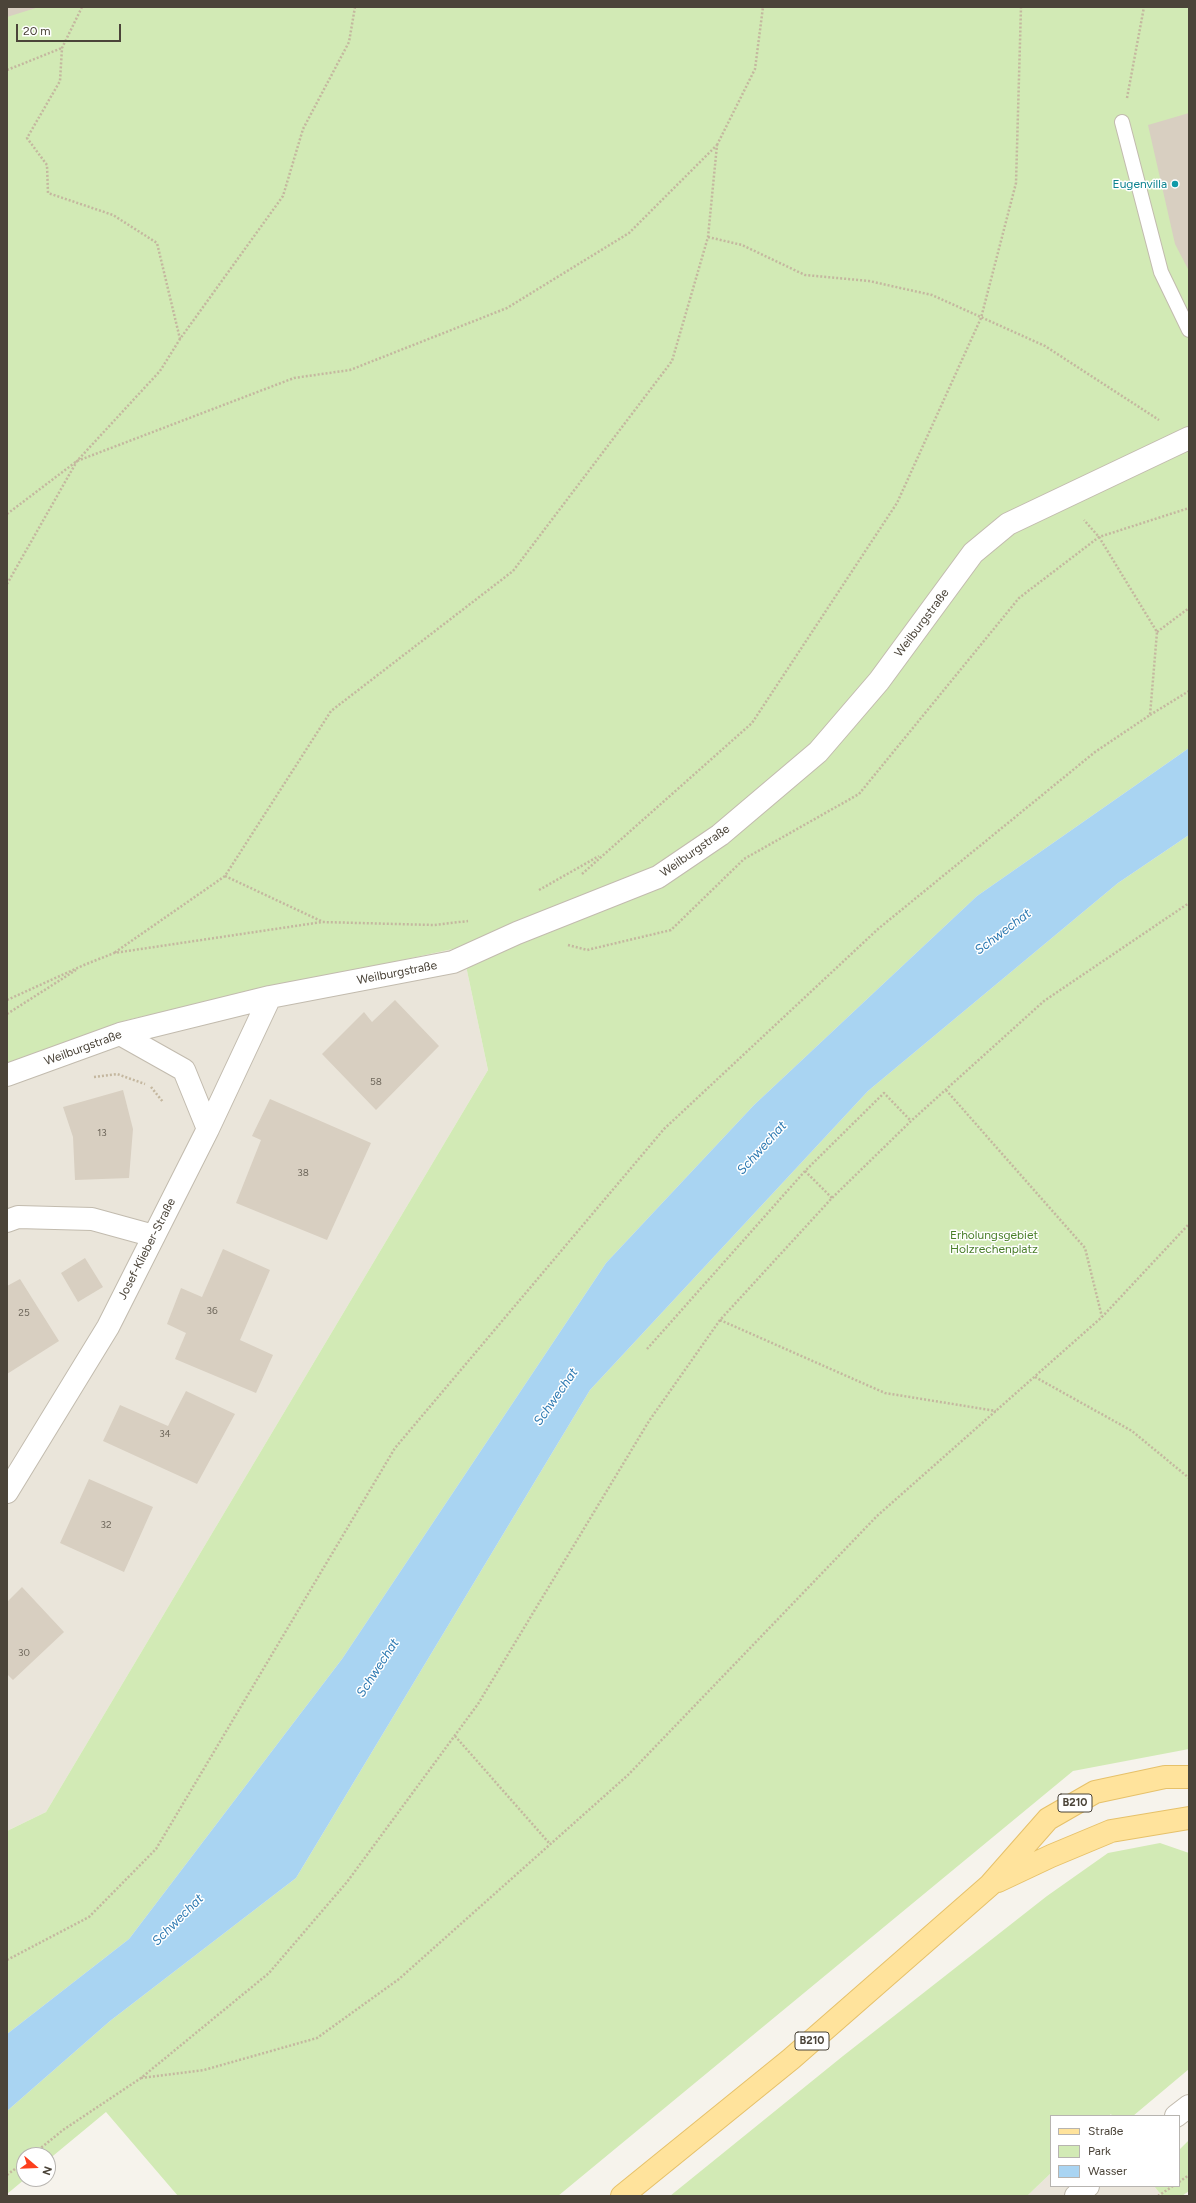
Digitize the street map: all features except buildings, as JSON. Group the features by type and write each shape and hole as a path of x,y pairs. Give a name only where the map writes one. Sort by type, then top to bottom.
{"main road":[{"name":"B210","path":"622,2196 779,2069 990,1885 1048,1819 1095,1792 1165,1777 1189,1777"},
{"name":"B210","path":"990,1885 1051,1856 1111,1831 1188,1819"}],"street":[{"name":"Weilburgstraße","path":"7,1075 120,1034 270,997 452,962 517,933 658,877 720,836 818,752 879,680 973,554 1008,524 1189,438"},
{"name":"Josef-Klieber-Straße","path":"7,1492 108,1327 208,1129 270,997"},
{"path":"120,1034 184,1070 208,1129"},
{"path":"7,1222 18,1217 92,1219 154,1236"},
{"path":"1177,2115 1189,2106"}],"lane":[{"path":"1122,122 1161,272 1189,330"}],"path":[{"path":"82,7 62,48 60,81 27,138 47,165 48,193 113,215 157,243 180,339"},
{"path":"7,514 77,461 160,371 180,339 283,196 302,130 349,42 355,7"},
{"path":"7,584 77,461 294,378 350,370 507,308 629,233 717,145 755,69 763,7"},
{"path":"536,892 603,854 752,723 897,503 981,318 1016,183 1021,7"},
{"path":"1122,122 1144,7"},
{"path":"7,70 62,48"},
{"path":"7,1000 114,953 225,876 331,712 512,571 672,361 708,237 717,145"},
{"path":"708,237 742,245 804,275 869,280 932,295 1045,346 1156,418"},
{"path":"1064,498 1099,537 1157,632 1150,715"},
{"path":"566,945 587,950 670,930 744,859 859,794 1019,598 1099,537 1189,508"},
{"path":"1157,632 1189,608"},
{"path":"7,1960 89,1917 156,1849 395,1448 664,1129 878,929 1096,752 1150,715 1189,691"},
{"path":"225,876 322,922"},
{"path":"42,2147 63,2130 141,2078 269,1973 347,1882 478,1704 649,1421 720,1320 832,1198 911,1121 1044,1001 1189,903"},
{"path":"114,953 322,922 434,925 474,920"},
{"path":"7,1014 84,965"},
{"path":"946,1090 1085,1248 1102,1317"},
{"path":"647,1349 805,1171 884,1093 911,1121"},
{"path":"805,1171 832,1198"},
{"path":"141,2078 204,2070 317,2038 399,1979 628,1775 877,1516 1102,1317 1188,1225"},
{"path":"720,1320 885,1393 996,1411"},
{"path":"1035,1377 1132,1431 1189,1478"},
{"path":"454,1736 550,1844"},
{"path":"7,2176 16,2169"},
{"path":"1180,2181 1189,2175"},
{"path":"1158,2196 1172,2187"}],"shaded area":[{"path":"462,947 488,1070 46,1812 7,1831 7,1065 127,1020"},
{"path":"1050,2174 1050,2187 1155,2187 1162,2196 1027,2196"}],"green space":[{"path":"7,7 1189,7 1189,748 977,896 754,1105 606,1263 342,1659 129,1939 7,2034 7,1831 46,1812 488,1070 462,947 127,1020 7,1065"},
{"name":"Erholungsgebiet Holzrechenplatz","path":"1189,835 1189,1749 1073,1771 558,2196 178,2196 106,2112 56,2153 56,2147 16,2147 16,2186 7,2194 7,2111 110,2021 296,1878 590,1390 868,1091 1118,883"},
{"path":"1160,1843 1189,1853 1189,2069 1134,2115 1050,2115 1050,2174 1027,2196 670,2196 843,2056 1047,1896 1108,1853"},
{"path":"1189,2140 1189,2191 1182,2196 1162,2196 1155,2187 1180,2187 1180,2149"}],"water":[{"name":"Schwechat","path":"1189,748 1189,835 1118,883 868,1091 590,1390 296,1878 110,2021 7,2111 7,2034 129,1939 342,1659 606,1263 754,1105 977,896"}],"place":[{"name":"Eugenvilla","path":"1175,184"}]}
